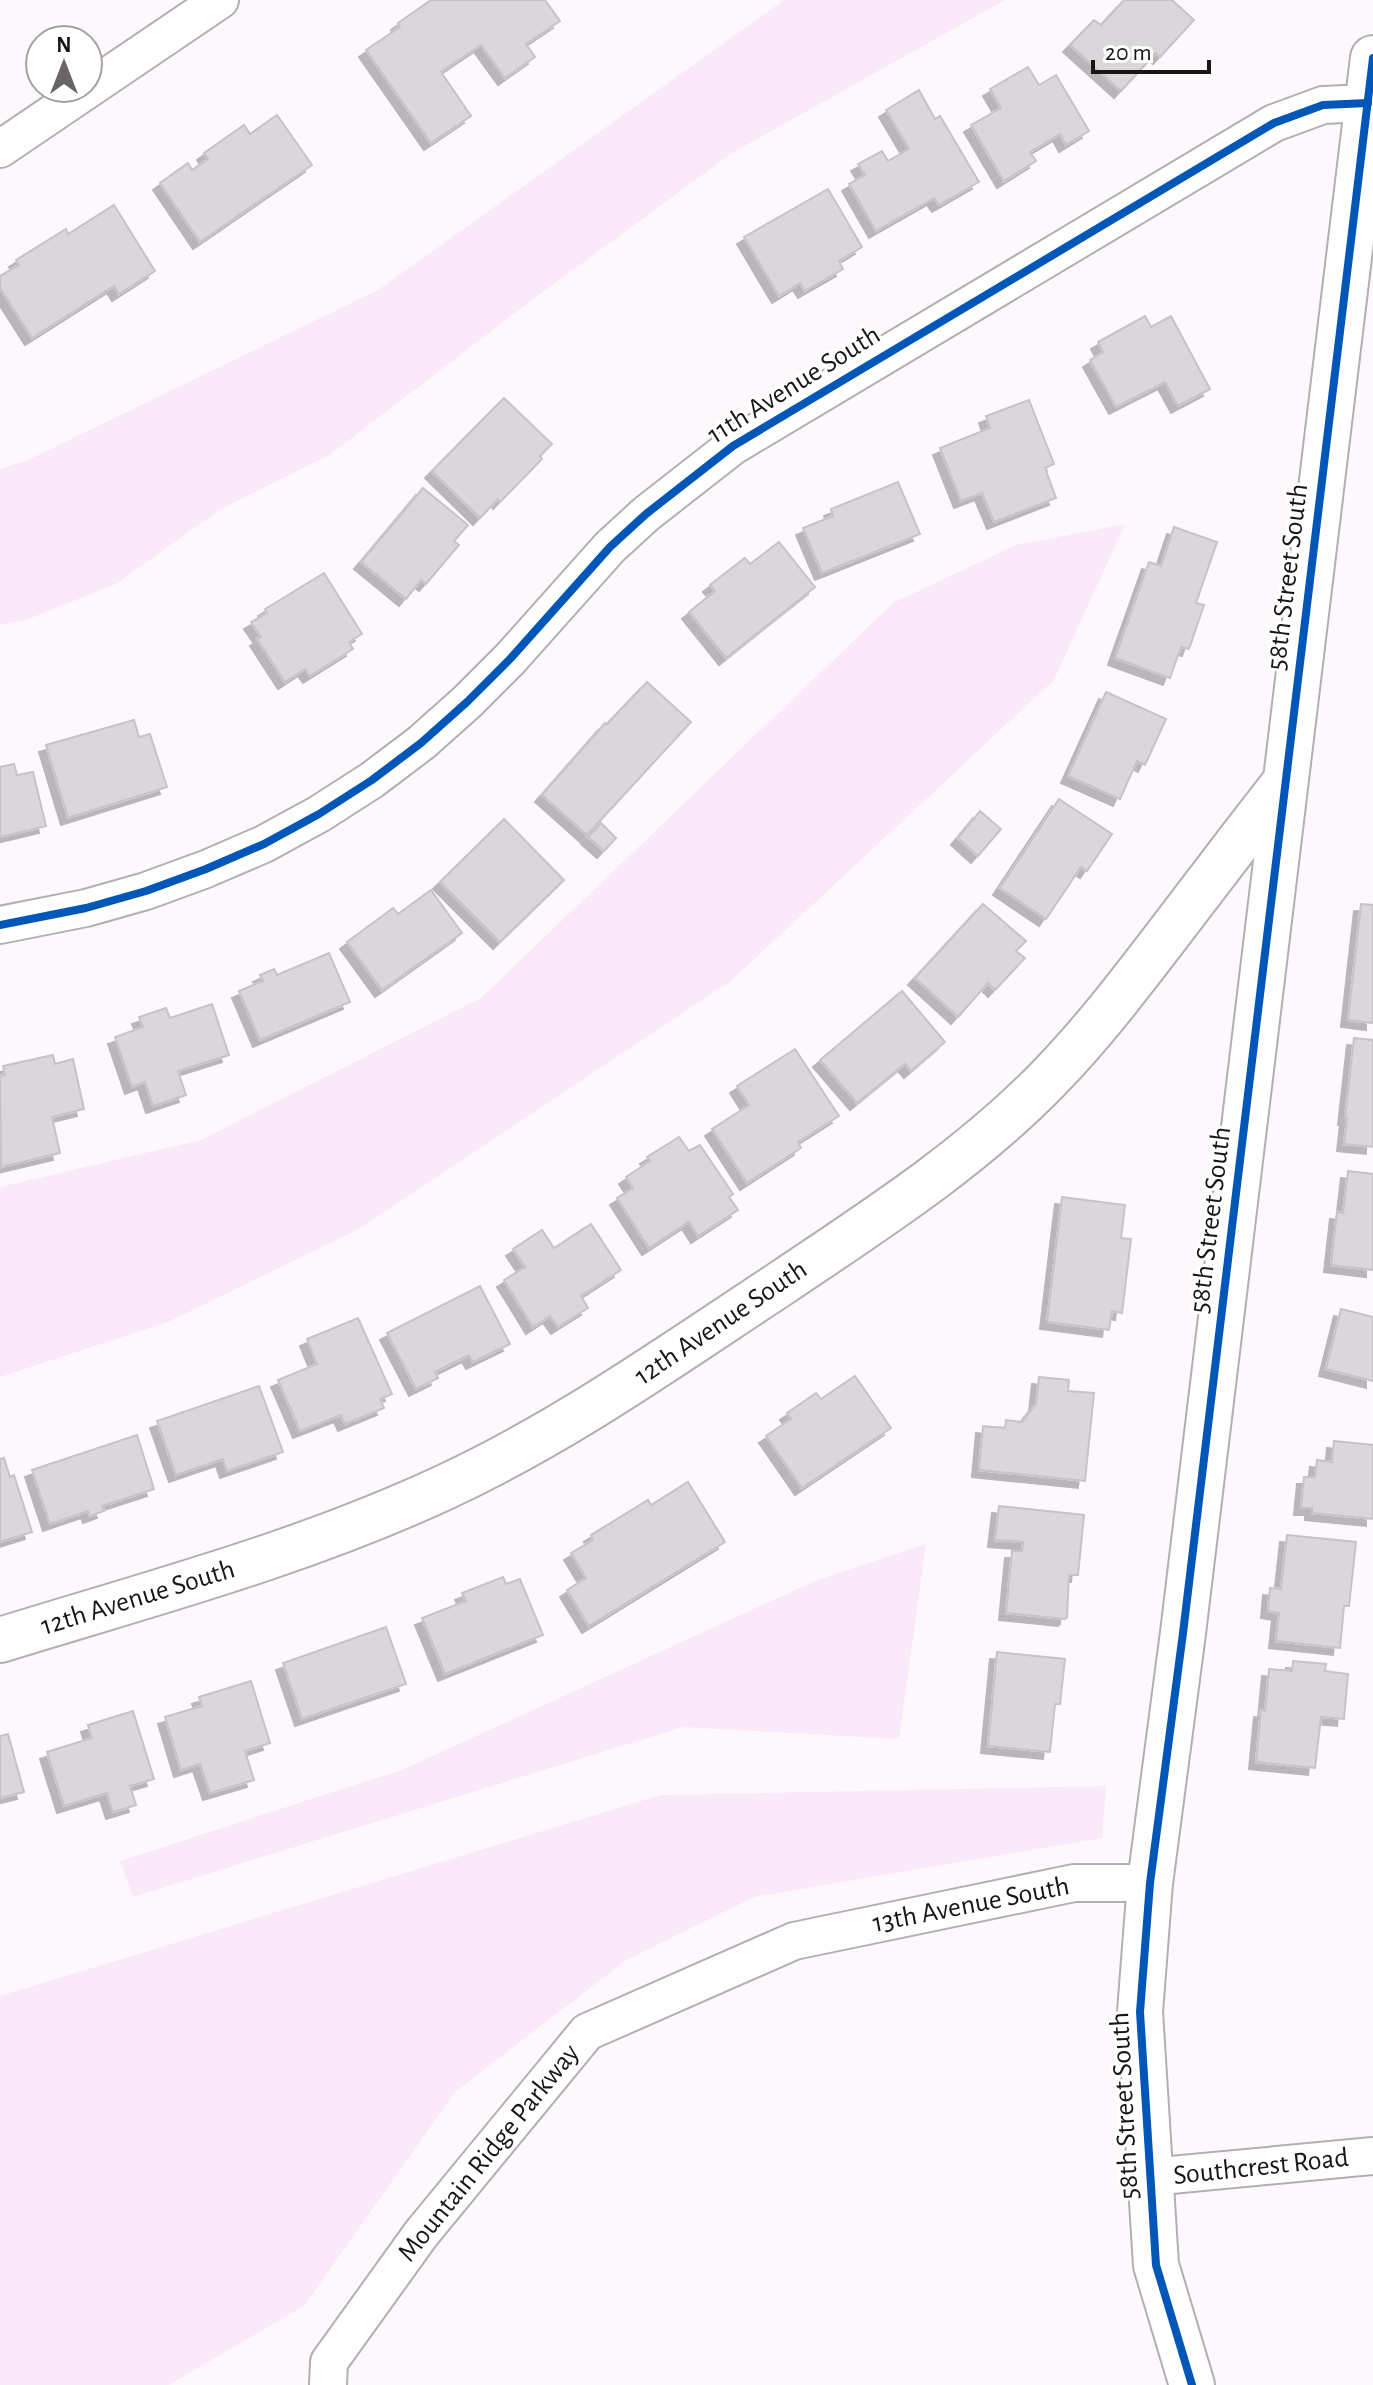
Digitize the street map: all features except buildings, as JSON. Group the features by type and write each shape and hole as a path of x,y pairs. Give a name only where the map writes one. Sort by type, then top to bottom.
{"street":[{"path":"0,149 220,0"},
{"name":"58th Street South","path":"1192,2385 1156,2265 1140,2012 1150,1883 1185,1617 1373,58"},
{"name":"11th Avenue South","path":"0,925 86,908 161,885 264,844 319,814 421,743 510,659 610,547 646,514 733,446 1274,123 1323,105 1368,103"},
{"name":"12th Avenue South","path":"0,1640 265,1559 355,1526 443,1488 559,1428 914,1194 1003,1122 1085,1040 1286,780"},
{"name":"13th Avenue South","path":"794,1941 1074,1883 1150,1883"},
{"name":"Mountain Ridge Parkway","path":"328,2385 329,2362 421,2234 587,2032 794,1941"},
{"name":"Southcrest Road","path":"1150,2177 1373,2156"}],"shaded area":[{"path":"784,0 1005,0 732,153 520,309 331,454 221,509 116,584 26,620 0,625 0,469 30,459 378,290"},
{"path":"1125,524 1054,680 732,980 359,1229 168,1322 0,1377 0,1187 201,1140 481,998 893,603 1016,545"},
{"path":"926,1544 899,1739 683,1727 133,1897 120,1861 404,1769 815,1581"},
{"path":"1106,1786 1102,1838 754,1897 625,1961 455,2092 304,2306 169,2385 0,2385 0,1996 661,1795"}],"cycle path":[{"path":"1192,2385 1156,2265 1140,2012 1150,1883 1183,1633 1373,58"},
{"path":"0,925 86,908 146,891 264,844 319,814 421,743 510,659 610,547 646,514 733,446 1274,123 1323,105 1368,103"}]}
